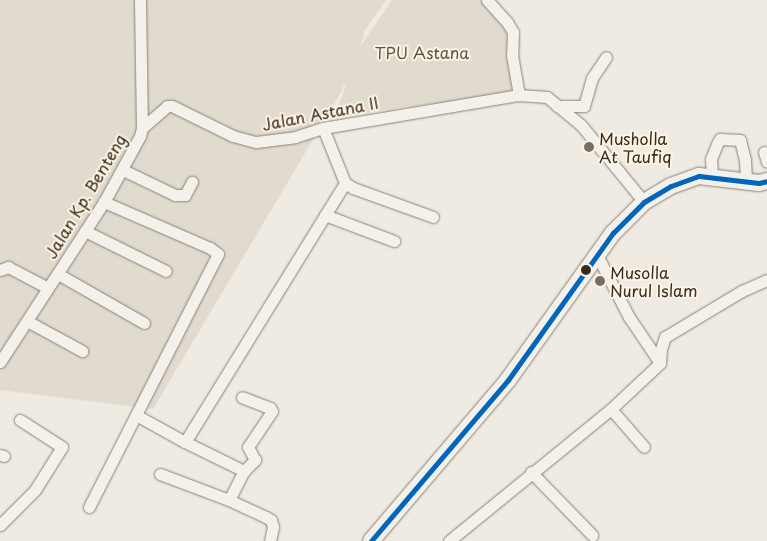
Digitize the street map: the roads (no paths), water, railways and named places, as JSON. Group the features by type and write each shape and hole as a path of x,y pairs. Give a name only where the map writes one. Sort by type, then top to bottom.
{"main road":[{"path":"371,541 508,380 597,254 627,218 644,202 659,192 699,176 746,181 767,181"}],"street":[{"name":"Jalan Kp. Benteng","path":"0,362 104,202 137,144 142,128 140,0"},
{"path":"487,0 507,22 513,32 514,74 519,95"},
{"path":"557,106 584,106 592,78 606,57"},
{"name":"Jalan Astana II","path":"142,128 167,106 172,106 243,140 256,142 295,138 323,128 519,95 547,97 557,106"},
{"path":"557,106 581,124 644,202"},
{"path":"323,128 345,183 353,188 433,217"},
{"path":"712,178 711,159 720,139 740,140 745,160 746,181"},
{"path":"123,170 175,195 185,195 192,182"},
{"path":"185,442 345,183"},
{"path":"90,507 218,254 210,248 104,202"},
{"path":"326,215 394,240"},
{"path":"85,231 166,271"},
{"path":"597,254 625,310 660,363"},
{"path":"0,270 8,267 48,288"},
{"path":"58,274 144,323"},
{"path":"449,541 531,472 611,409 660,363 661,349 666,337 742,291 767,280"},
{"path":"27,320 82,350"},
{"path":"229,500 244,472 255,460 248,447 272,411 270,408 242,397"},
{"path":"611,409 644,447"},
{"path":"136,415 244,472"},
{"path":"0,525 35,490 62,446 20,420"},
{"path":"531,472 592,535"},
{"path":"160,474 229,500 270,520 273,527 270,541"}],"place":[{"name":"Musholla At Taufiq","path":"589,147"},
{"name":"Musolla Nurul Islam","path":"600,281"}],"park label":[{"name":"TPU Astana","path":"422,52"}]}
